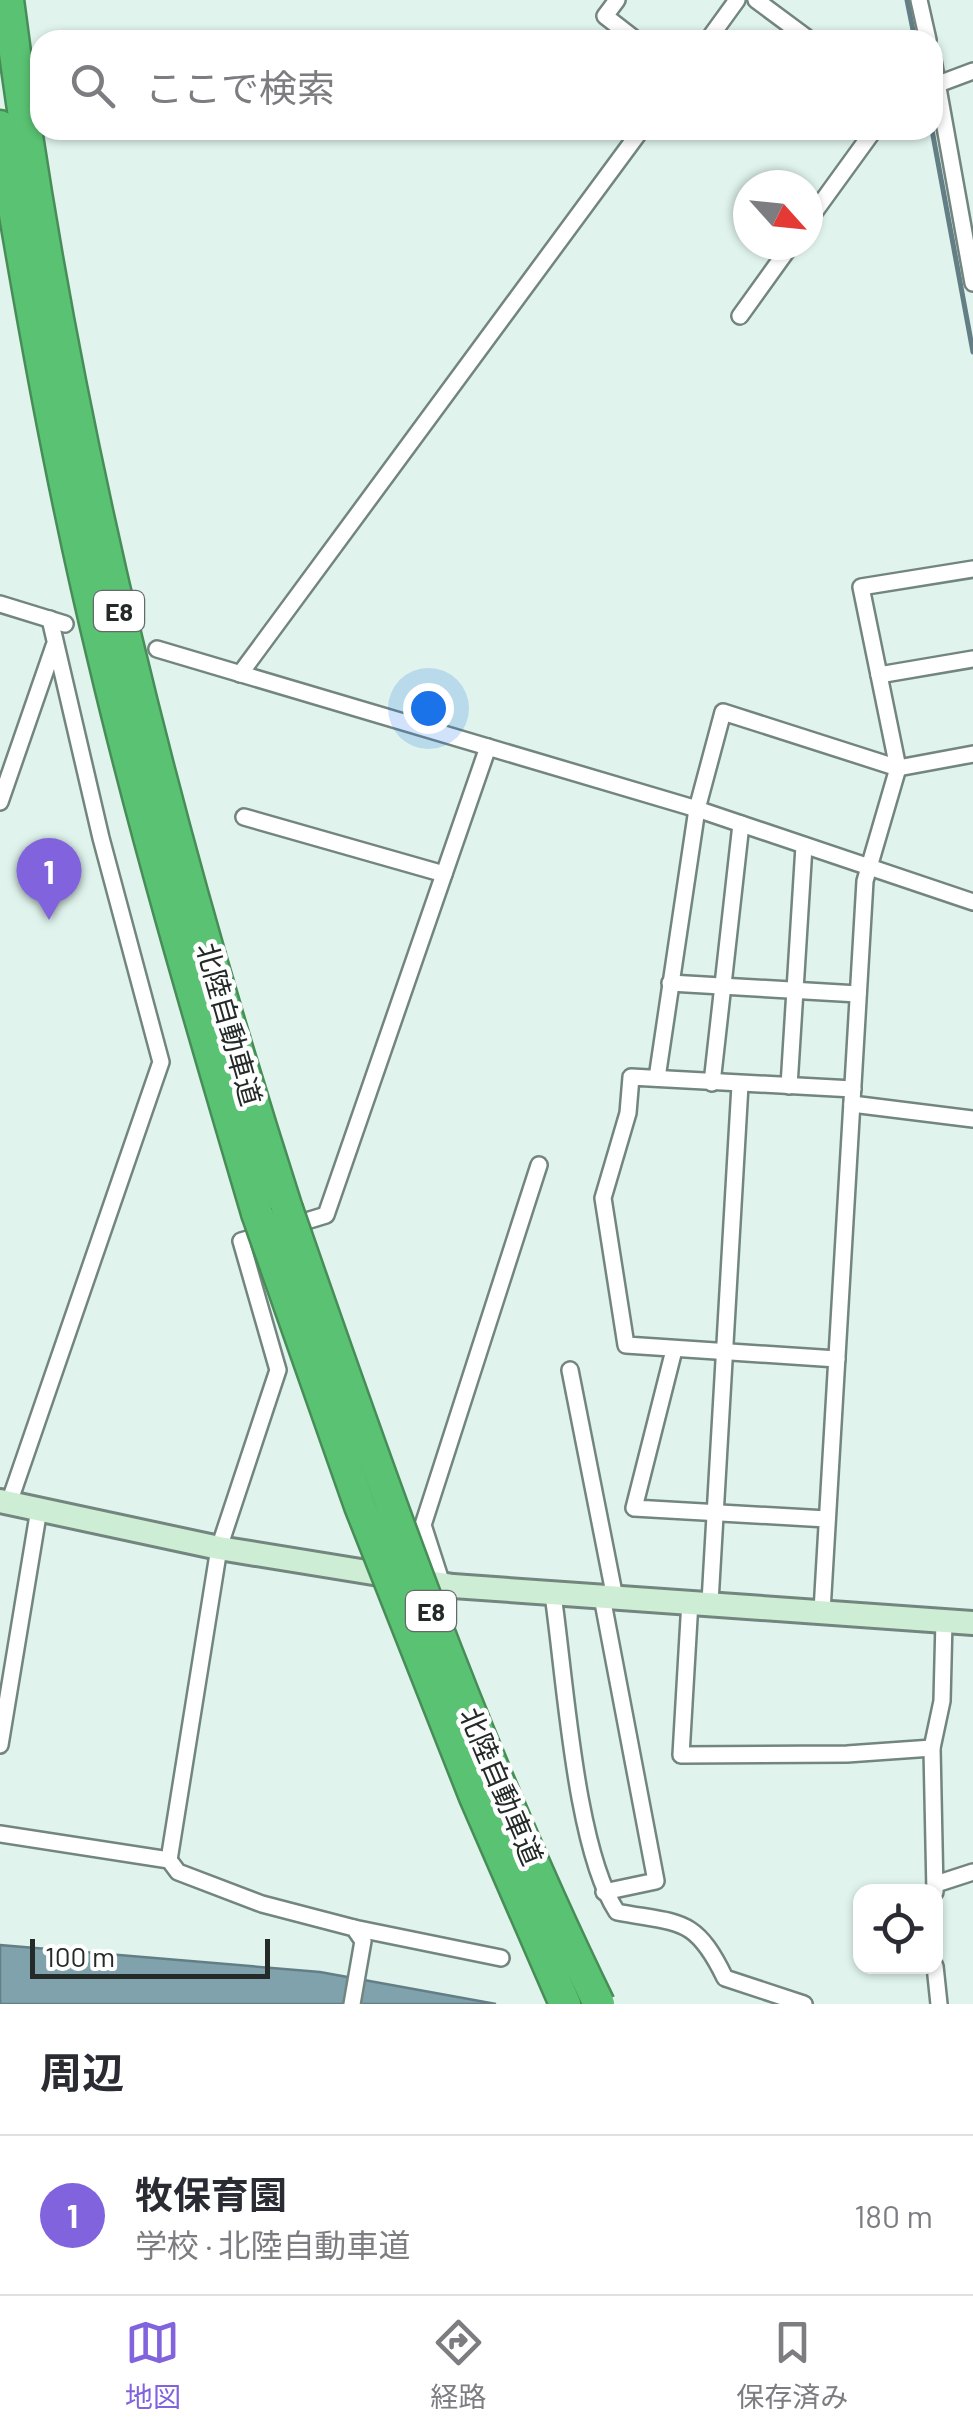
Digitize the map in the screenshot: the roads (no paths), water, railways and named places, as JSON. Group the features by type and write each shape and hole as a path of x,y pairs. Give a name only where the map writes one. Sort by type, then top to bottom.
{"highway":[{"name":"北陸自動車道","path":"8,0 47,255 133,675 224,1006 287,1209 373,1458 466,1703 599,2004"},
{"name":"北陸自動車道","path":"0,126 40,364 104,660 176,938 257,1213 360,1506 476,1796 565,2004"}],"street":[{"path":"617,0 605,16 623,30"},
{"path":"715,30 737,0"},
{"path":"756,0 796,30"},
{"path":"920,0 926,30"},
{"path":"943,82 973,71"},
{"path":"943,127 973,283"},
{"path":"240,674 634,140"},
{"path":"823,201 867,140"},
{"path":"740,316 780,260"},
{"path":"822,1612 858,994 869,868 898,768 862,588 973,569"},
{"path":"0,604 58,621 54,646 0,802"},
{"path":"54,646 161,1062 4,1502 219,1548 442,1584 973,1623"},
{"path":"158,649 696,809 973,902"},
{"path":"879,675 973,659"},
{"path":"657,1078 696,809 723,712 898,768 973,754"},
{"path":"169,1860 219,1548 278,1370 241,1241 326,1215 488,747"},
{"path":"244,817 444,874"},
{"path":"712,1083 740,824"},
{"path":"789,1086 804,846"},
{"path":"670,983 858,994"},
{"path":"837,1359 626,1344 603,1198 628,1113 631,1077 789,1086 973,1119"},
{"path":"740,1085 716,1514 700,1601 681,1755 847,1754 932,1748"},
{"path":"442,1584 423,1525 539,1165"},
{"path":"674,1350 634,1508 827,1519"},
{"path":"570,1370 656,1882 604,1892"},
{"path":"0,1746 40,1509"},
{"path":"553,1595 584,1808 604,1892 617,1912 683,1924 706,1938 725,1978 804,2004"},
{"path":"936,1884 932,1748 942,1702 944,1621"},
{"path":"0,1834 169,1860 178,1872 262,1904 354,1928 501,1958"},
{"path":"943,1885 973,1872"},
{"path":"352,2004 363,1941 354,1928"},
{"path":"936,1974 939,2004"}],"water":[{"path":"0,1945 320,1972 496,2004 0,2004"}],"waterway":[{"path":"907,0 913,30"},
{"path":"934,140 973,352"}],"place":[{"name":"牧保育園","path":"49,920"}]}
